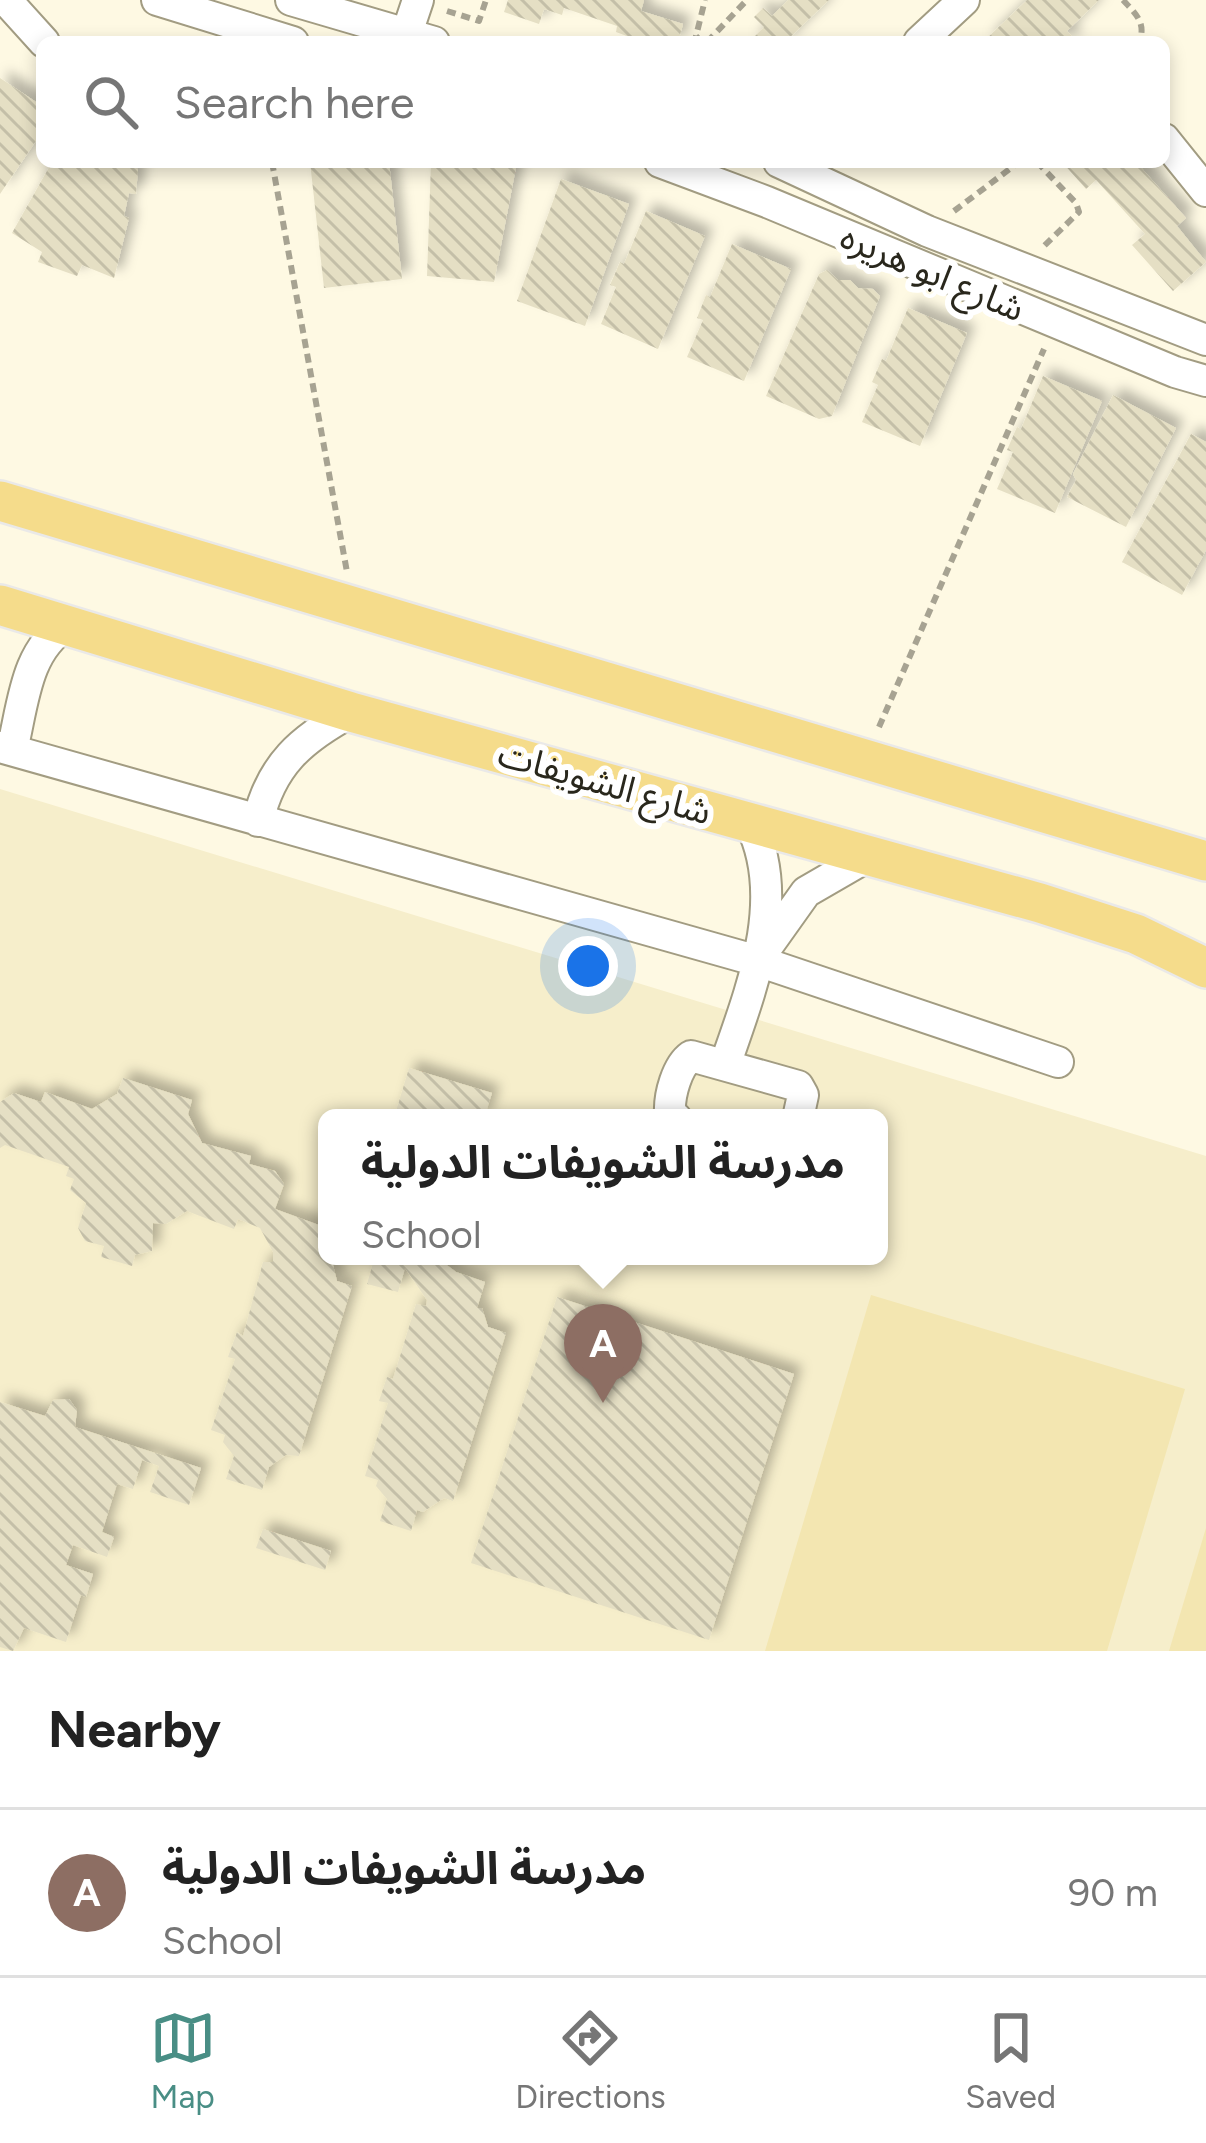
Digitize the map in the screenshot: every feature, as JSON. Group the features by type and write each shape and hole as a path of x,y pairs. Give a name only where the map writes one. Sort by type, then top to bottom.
{"main road":[{"path":"0,501 1206,861"},
{"name":"شارع الشويفات","path":"0,605 351,712 870,855 1136,934 1206,968"}],"street":[{"path":"6,0 39,36"},
{"path":"157,0 274,36"},
{"path":"290,0 405,36"},
{"path":"925,36 964,0"},
{"path":"415,36 418,1"},
{"path":"1170,147 1206,191"},
{"name":"شارع ابو هريره","path":"676,168 1206,381"},
{"path":"767,202 784,168"},
{"name":"شارع ابو هريره","path":"797,168 927,231 1206,340"},
{"path":"67,625 51,634 38,651 6,749 758,961 1058,1062"},
{"path":"258,821 264,795 283,761 312,734 351,712"},
{"path":"725,1065 758,961 766,874 761,844 750,823"},
{"path":"758,961 806,892 870,855"},
{"path":"670,1109 687,1057 802,1089 799,1109"}],"path":[{"path":"418,1 478,21 486,0"},
{"path":"700,36 705,0"},
{"path":"705,36 747,0"},
{"path":"1123,0 1140,19 1142,36"},
{"path":"273,168 354,609"},
{"path":"927,231 1011,168"},
{"path":"1020,269 1079,212 1042,168"},
{"path":"866,758 1055,323"}],"shaded area":[{"path":"0,789 1206,1156 1206,1651 0,1651"},
{"path":"871,1295 1185,1389 1107,1651 765,1651"},
{"path":"1206,1528 1206,1651 1169,1651"}],"building":[{"path":"508,0 644,0 641,11 683,24 680,36 627,36 616,32 617,26 564,8 562,15 544,9 539,24 504,12"},
{"path":"788,0 829,0 791,36 755,36 764,27 754,17 763,8 772,16"},
{"path":"1027,0 1099,0 1067,31 1072,36 989,36"},
{"path":"0,78 36,102 36,141 0,194"},
{"path":"49,168 138,169 136,194 129,193 124,216 129,218 114,278 82,265 77,276 38,262 42,252 12,233"},
{"path":"311,168 390,168 402,279 324,288"},
{"path":"431,168 516,168 494,282 427,276"},
{"path":"1067,168 1141,168 1186,218 1177,226 1206,262 1173,291 1132,245 1145,234 1096,180 1086,189"},
{"path":"561,179 629,204 585,326 517,301"},
{"path":"646,211 705,236 658,349 601,324 616,287 610,285"},
{"path":"732,244 791,269 744,381 687,357 703,320 697,318 706,295 710,297"},
{"path":"827,270 838,280 850,280 880,296 832,416 819,419 766,396 819,274"},
{"path":"908,308 967,333 920,446 862,422 878,385 872,382"},
{"path":"1043,376 1102,401 1055,513 997,489 1013,452 1007,450"},
{"path":"1113,395 1176,428 1126,527 1067,497 1076,480 1073,474"},
{"path":"1191,434 1206,442 1206,550 1182,595 1122,562"},
{"path":"409,1068 492,1093 487,1109 397,1109"},
{"path":"123,1078 192,1100 188,1114 202,1143 251,1156 249,1164 275,1171 284,1184 275,1209 318,1225 318,1265 333,1265 337,1281 352,1286 299,1456 286,1455 269,1467 262,1490 226,1479 234,1456 223,1442 225,1435 211,1430 235,1359 228,1357 237,1332 243,1336 263,1262 273,1262 260,1228 238,1219 234,1229 187,1211 166,1224 153,1223 152,1251 135,1255 132,1266 101,1257 104,1246 85,1241 78,1228 86,1203 70,1190 74,1179 66,1176 69,1167 5,1145 0,1148 0,1102 14,1093 41,1102 45,1092 92,1109 117,1094"},
{"path":"372,1265 447,1265 485,1282 477,1308 482,1308 488,1327 506,1333 453,1501 444,1498 423,1512 417,1510 411,1531 380,1521 387,1499 376,1486 378,1480 365,1476 388,1403 379,1401 387,1377 393,1379 416,1304 426,1306 427,1300 405,1268 398,1292 367,1284"},
{"path":"557,1297 794,1374 709,1640 471,1563"},
{"path":"69,1399 77,1410 75,1427 201,1468 189,1505 150,1492 159,1466 142,1460 133,1489 117,1484 102,1532 114,1537 107,1557 73,1545 66,1565 93,1574 66,1642 24,1628 13,1651 0,1647 0,1402 45,1416 53,1400"},
{"path":"263,1529 331,1551 325,1570 256,1548"}],"place":[{"name":"مدرسة الشويفات الدولية","path":"603,1403"}]}
